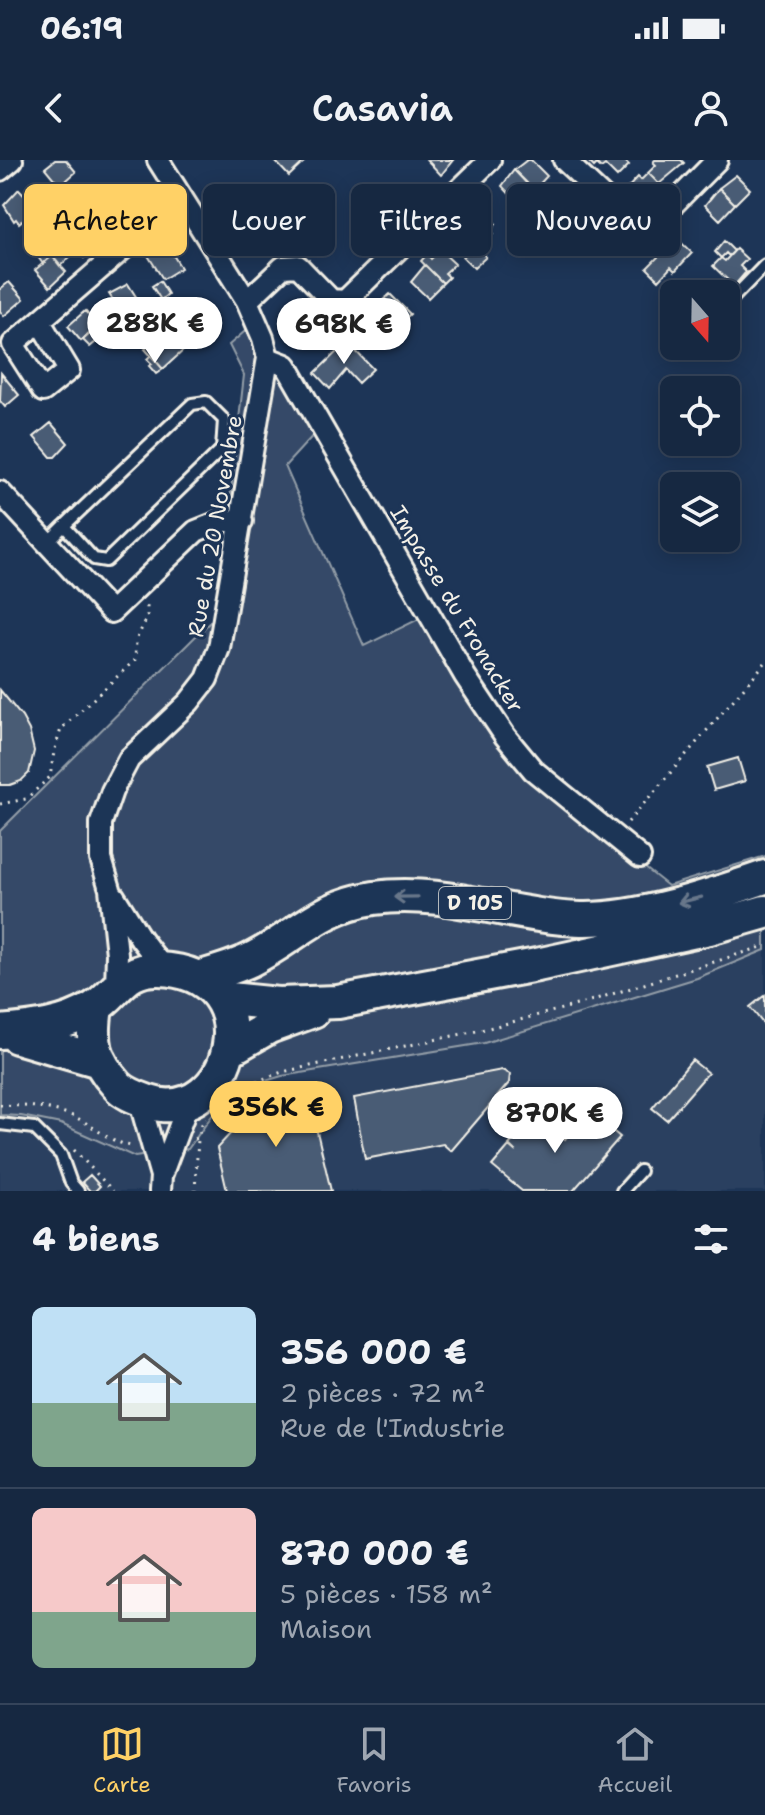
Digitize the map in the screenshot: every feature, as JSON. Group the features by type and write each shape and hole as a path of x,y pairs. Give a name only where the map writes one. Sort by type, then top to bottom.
{"main road":[{"name":"D 105","path":"209,988 314,918 348,903 412,895 582,919 639,913 765,877"},
{"path":"0,1032 51,1026 106,997 128,977 146,969 164,969 209,988 278,1004 338,1002 537,965 709,928 765,912"},
{"path":"106,997 92,1041 99,1061 121,1090 139,1099 199,1109 209,1087 220,1073 229,1050 229,1014 209,988"},
{"path":"229,1050 269,1027 338,1002"},
{"path":"0,1032 99,1061"}],"street":[{"path":"0,170 12,160"},
{"name":"Rue du 20 Novembre","path":"158,160 173,184"},
{"path":"247,301 283,267 298,266 331,300 345,301 490,160"},
{"path":"564,160 636,228 650,228 717,160"},
{"name":"Rue du 20 Novembre","path":"106,997 117,954 110,889 101,859 101,823 112,791 129,759 189,702 207,679 219,648 268,358 247,301 187,206"},
{"path":"40,322 116,256"},
{"name":"Impasse du Fronacker","path":"268,358 286,365 465,676 505,736 533,770 640,857"},
{"path":"0,492 111,612 196,531 221,521 242,521"},
{"name":"Rue du 20 Novembre","path":"110,889 164,969"},
{"path":"139,1099 161,1183"},
{"path":"161,1183 199,1109"}],"lane":[{"path":"740,291 765,265"},
{"path":"47,543 64,526 192,404 206,402 224,420 222,449 106,561 94,559 64,526"},
{"path":"0,1124 34,1128 61,1155 71,1183 78,1191"},
{"path":"622,1191 640,1171"}],"path":[{"path":"0,804 26,799 50,777 61,729 135,660 136,640 147,618 147,601 137,587"},
{"path":"615,837 765,663"},
{"path":"235,1092 245,1083 282,1072 481,1030 577,1005 765,946"},
{"path":"0,1105 40,1106 69,1114 91,1124 114,1142 138,1146"},
{"path":"195,1191 198,1138 202,1124 199,1109"},
{"path":"190,1141 198,1138"}],"shaded area":[{"path":"259,319 317,431 285,466 364,646 435,611 515,765 668,886 765,856 765,950 697,978 484,1043 282,1076 246,1087 216,1110 188,1149 135,1157 61,1124 0,1115 0,831 217,615 244,375 229,345"},
{"path":"765,950 765,1191 0,1191 0,1115 61,1124 135,1157 188,1149 216,1110 245,1087 282,1076 484,1043 697,978"}],"building":[{"path":"55,160 66,160 76,172 58,184 45,168"},
{"path":"274,160 306,160 289,176"},
{"path":"427,160 453,160 441,175"},
{"path":"531,160 547,176 540,184 528,184 514,170"},
{"path":"587,160 624,160 629,165 617,177 605,165 601,168 597,164 594,167"},
{"path":"681,160 684,163 659,184 648,173 656,165 653,162"},
{"path":"514,170 527,184 507,184 507,191 502,186"},
{"path":"648,173 659,184 631,184 638,177 641,180"},
{"path":"736,175 750,189 735,204 719,188"},
{"path":"719,188 735,204 720,220 705,205"},
{"path":"19,189 24,194 24,219 19,223 16,219 14,221 4,205"},
{"path":"724,241 734,251 721,258 715,252"},
{"path":"680,242 692,253 675,271 671,267 659,280 647,268 659,256 680,256"},
{"path":"736,249 747,259 740,266 746,272 739,280 728,280 713,266 721,258 725,261"},
{"path":"39,256 52,256 43,264"},
{"path":"52,256 69,256 70,257 60,266"},
{"path":"52,256 66,272 50,287 35,270"},
{"path":"148,256 174,256 181,268 163,279"},
{"path":"425,256 431,259 446,256 455,264 445,273 449,277 443,283 421,261"},
{"path":"485,256 486,257 474,268 463,257"},
{"path":"425,265 443,283 428,298 411,282"},
{"path":"160,281 168,294 161,300 152,286"},
{"path":"9,282 24,299 4,316 0,311 0,289"},
{"path":"128,284 140,303 118,317 121,322 126,319 130,327 121,335 111,320 122,314 109,294"},
{"path":"390,294 410,314 396,328 375,307"},
{"path":"375,307 396,328 381,343 364,325 373,317 369,313"},
{"path":"85,311 98,326 81,341 68,326"},
{"path":"179,322 195,340 163,369 145,349"},
{"path":"91,333 97,341 90,347 83,340"},
{"path":"347,342 373,369 358,383 346,370 330,389 315,373"},
{"path":"151,355 163,369 156,374 147,359"},
{"path":"1,373 19,395 5,407 0,401"},
{"path":"51,423 68,443 55,457 51,457 34,437"},
{"path":"0,690 22,717 34,751 29,773 21,781 10,785 0,785"},
{"path":"738,758 745,781 714,790 707,767"},
{"path":"765,995 765,1026 750,1007"},
{"path":"692,1060 708,1073 667,1120 652,1108"},
{"path":"502,1070 510,1074 509,1083 451,1151 443,1144 365,1159 354,1098"},
{"path":"318,1088 321,1099 310,1102 331,1191 227,1191 217,1148 247,1119 246,1116 266,1111 264,1100"},
{"path":"589,1111 620,1137 573,1191 522,1191 492,1166 509,1146 516,1152 509,1145 536,1113 565,1139"},
{"path":"90,1175 100,1186 95,1191 90,1191 82,1182"}]}
